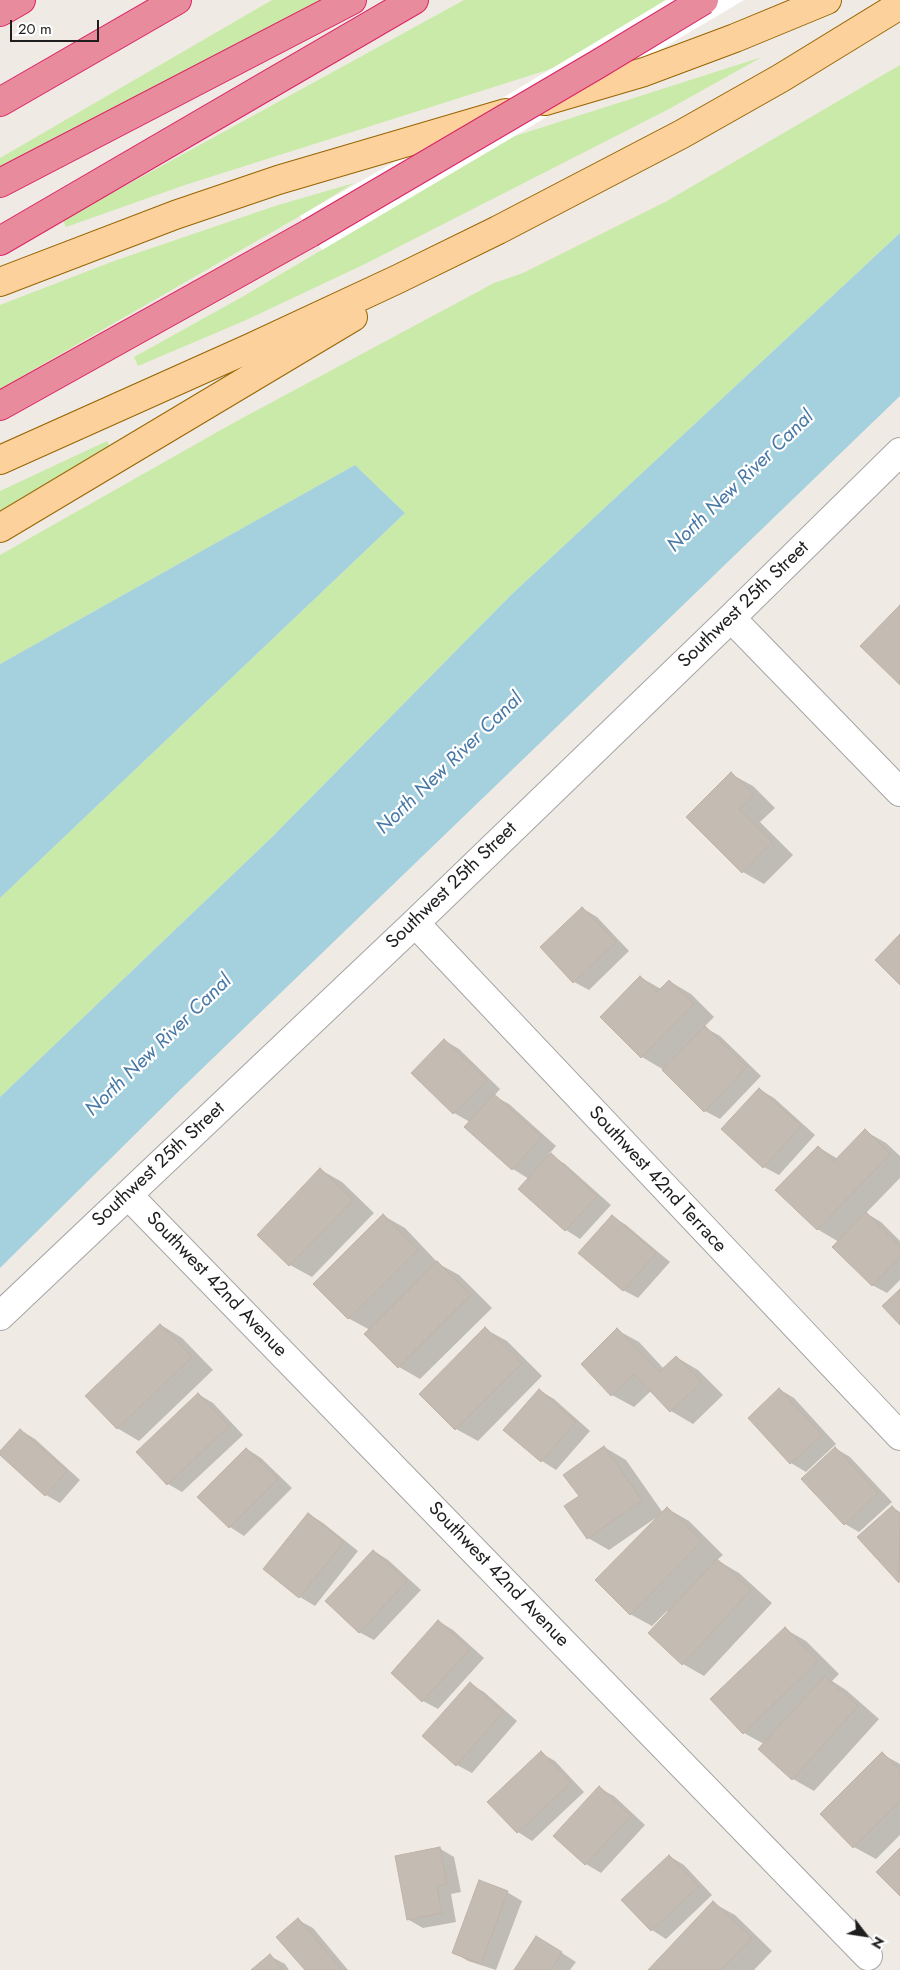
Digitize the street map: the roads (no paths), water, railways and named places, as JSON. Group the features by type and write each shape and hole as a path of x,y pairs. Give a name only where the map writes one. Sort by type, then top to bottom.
{"highway":[{"path":"0,12 21,0"},
{"path":"0,102 178,0"},
{"path":"0,183 352,0"},
{"path":"0,241 414,0"},
{"path":"0,406 310,233 704,0"}],"main road":[{"path":"0,282 175,215 278,180 644,72 828,0"},
{"path":"0,460 311,320 498,230 690,129 781,78 900,5"},
{"path":"0,528 498,230"}],"street":[{"name":"Southwest 25th Street","path":"0,1316 414,923 731,618 900,452"},
{"path":"731,618 900,792"},
{"name":"Southwest 42nd Terrace","path":"414,923 900,1436"},
{"name":"Southwest 42nd Avenue","path":"128,1195 868,1956"}],"water":[{"name":"North New River Canal","path":"900,233 900,396 182,1088 0,1268 0,1097 271,838 512,594"},
{"path":"355,465 405,513 0,898 0,664"}]}
